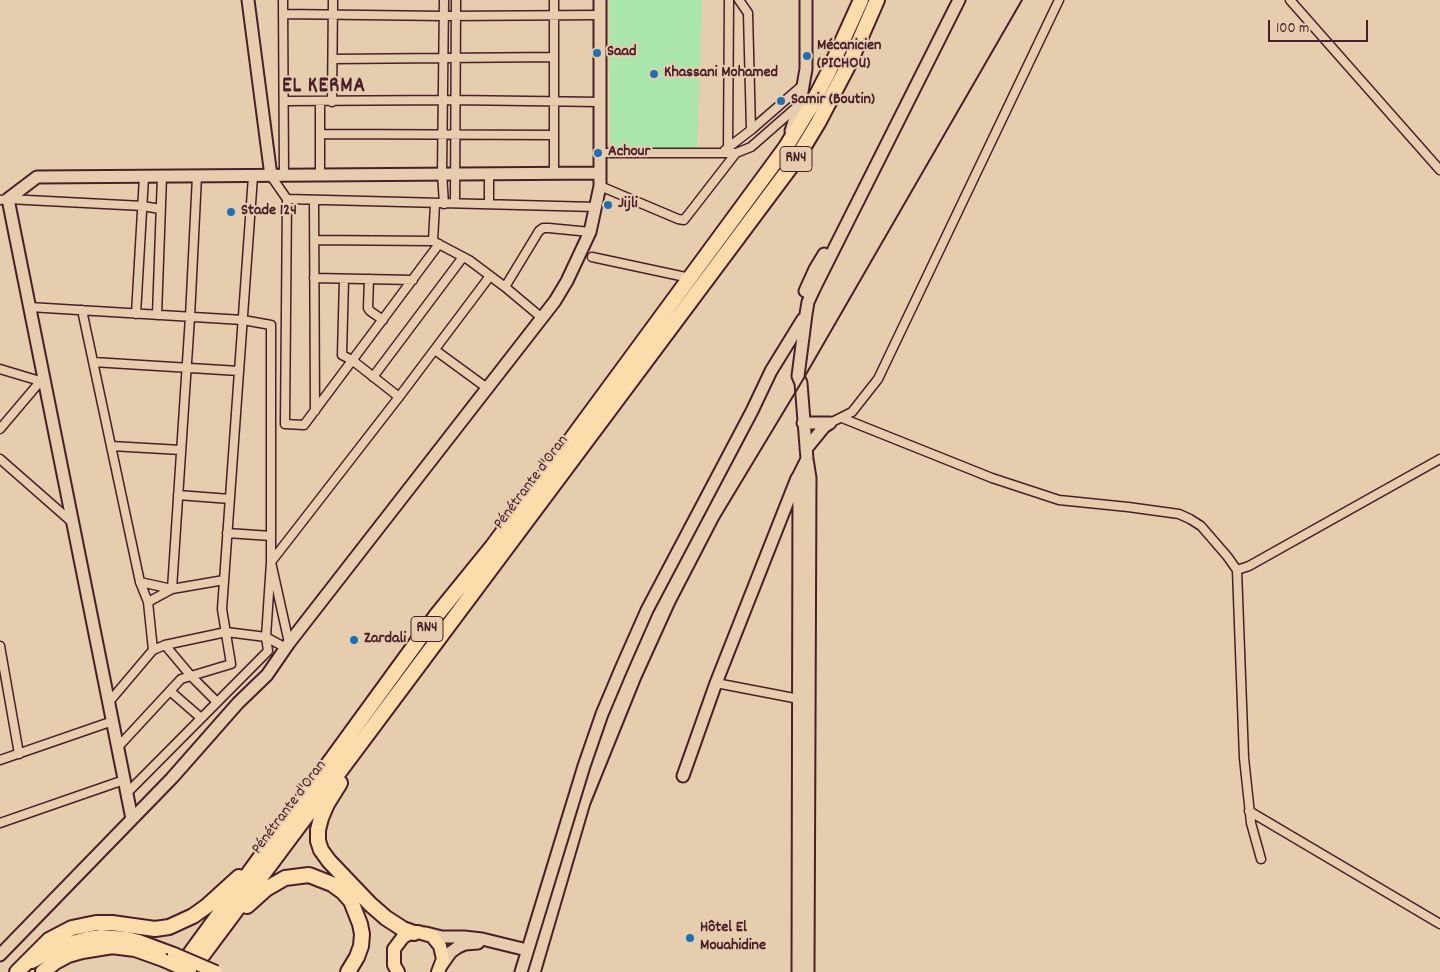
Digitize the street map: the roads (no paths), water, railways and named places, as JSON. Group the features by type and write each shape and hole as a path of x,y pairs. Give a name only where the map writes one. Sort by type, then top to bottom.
{"highway":[{"name":"Pénétrante d'Oran","path":"177,972 436,616 492,547 786,147 818,92 861,0"},
{"name":"Pénétrante d'Oran","path":"192,969 795,160 818,123 850,62 877,0"},
{"path":"403,686 327,804 318,830 318,840 321,850 329,861 370,904 394,925 420,933"},
{"path":"18,972 49,940 62,932 84,924 112,922 155,929 169,927 180,922 207,906 229,887 274,841"},
{"path":"192,969 239,913 266,889 285,878 309,876 332,884 344,892 357,912 362,934 361,946 348,972"},
{"path":"43,972 55,962 68,955 113,946"}],"main road":[{"path":"398,972 394,964 394,949 403,937 420,933 432,936 440,946 443,959 440,969"},
{"path":"18,972 49,951 62,945 101,936 127,938 151,945 168,957 192,969"},
{"path":"35,972 54,958 80,947 113,946 168,957 216,972"}],"street":[{"path":"248,0 271,176 288,199 284,424 304,426 413,280 436,243 435,204"},
{"path":"283,0 284,175"},
{"path":"332,102 333,0"},
{"path":"444,0 442,173 444,204"},
{"path":"455,203 456,0"},
{"path":"554,0 554,173"},
{"path":"0,955 132,819 238,703 267,675 287,645 542,318 567,281 590,232 600,186 600,0"},
{"path":"728,149 729,0"},
{"path":"739,0 748,13 751,130"},
{"path":"786,147 804,84 806,69 806,0"},
{"path":"804,698 810,478 806,454 801,383 798,376 806,314 804,297 806,286 869,180 959,0"},
{"path":"682,776 716,683 793,487 800,475 806,454 824,428 852,412 878,379 1059,0"},
{"path":"1290,0 1440,170"},
{"path":"283,14 600,15"},
{"path":"332,59 554,57"},
{"path":"717,154 728,149 804,84"},
{"path":"284,101 455,100 600,102"},
{"path":"320,102 320,175"},
{"path":"600,153 736,153 752,146 800,103"},
{"path":"782,120 790,122 792,130"},
{"path":"320,134 554,135"},
{"path":"600,186 678,220 684,220 736,153"},
{"path":"489,173 489,203"},
{"path":"4,200 37,178 600,173"},
{"path":"136,314 144,176"},
{"path":"157,315 162,176"},
{"path":"172,589 187,368 197,176"},
{"path":"118,747 181,679 231,664 222,609 253,176"},
{"path":"288,199 596,207"},
{"path":"4,200 142,206 160,209"},
{"path":"4,200 29,307 132,819"},
{"path":"314,200 315,411"},
{"path":"505,287 539,231 543,228 590,232"},
{"path":"314,240 436,243 463,257 490,276 542,318"},
{"path":"373,377 463,257"},
{"path":"592,257 690,278"},
{"path":"287,645 271,562 490,276"},
{"path":"314,278 413,280"},
{"path":"344,279 342,355 352,360 399,397"},
{"path":"369,279 368,308 383,320"},
{"path":"29,307 243,320 272,325 271,562 266,637 268,651 127,793"},
{"path":"82,310 140,582 148,602 153,650"},
{"path":"521,972 584,766 620,669 647,610 752,411 771,371 806,314"},
{"path":"434,350 487,388"},
{"path":"94,362 239,370"},
{"path":"0,369 42,379"},
{"path":"0,428 42,379"},
{"path":"842,418 992,478 1059,500 1179,514 1201,526 1214,539 1237,570 1244,758 1249,811 1261,859"},
{"path":"804,423 830,423"},
{"path":"111,446 181,450"},
{"path":"0,459 73,523"},
{"path":"1237,570 1249,566 1440,459"},
{"path":"798,972 803,956 804,698 800,475"},
{"path":"178,495 230,499"},
{"path":"227,533 271,536"},
{"path":"148,602 172,589 224,580"},
{"path":"140,582 172,589"},
{"path":"109,702 153,650 165,645 226,632 266,637 287,645"},
{"path":"165,645 191,676 217,702"},
{"path":"0,646 19,754"},
{"path":"716,683 804,698"},
{"path":"170,691 201,718"},
{"path":"0,760 113,721"},
{"path":"0,823 124,780"},
{"path":"1249,811 1440,924"},
{"path":"420,933 442,937 482,939 526,953"},
{"path":"440,969 447,957 458,947 472,943 481,943 526,953"},
{"path":"803,956 808,972"}],"railway":[{"path":"541,972 590,805 641,679 675,604 719,519 801,383 1022,0"}],"place":[{"name":"Saad","path":"597,53"},
{"name":"Mécanicien (PICHOU)","path":"807,56"},
{"name":"Khassani Mohamed","path":"654,74"},
{"name":"Samir (Boutin)","path":"781,101"},
{"name":"Achour","path":"598,153"},
{"name":"Jijli","path":"608,205"},
{"name":"Stade 124","path":"231,212"},
{"name":"Zardali","path":"354,640"},
{"name":"Hôtel El Mouahidine","path":"690,938"}],"district":[{"name":"EL KERMA","path":"324,88"}]}
